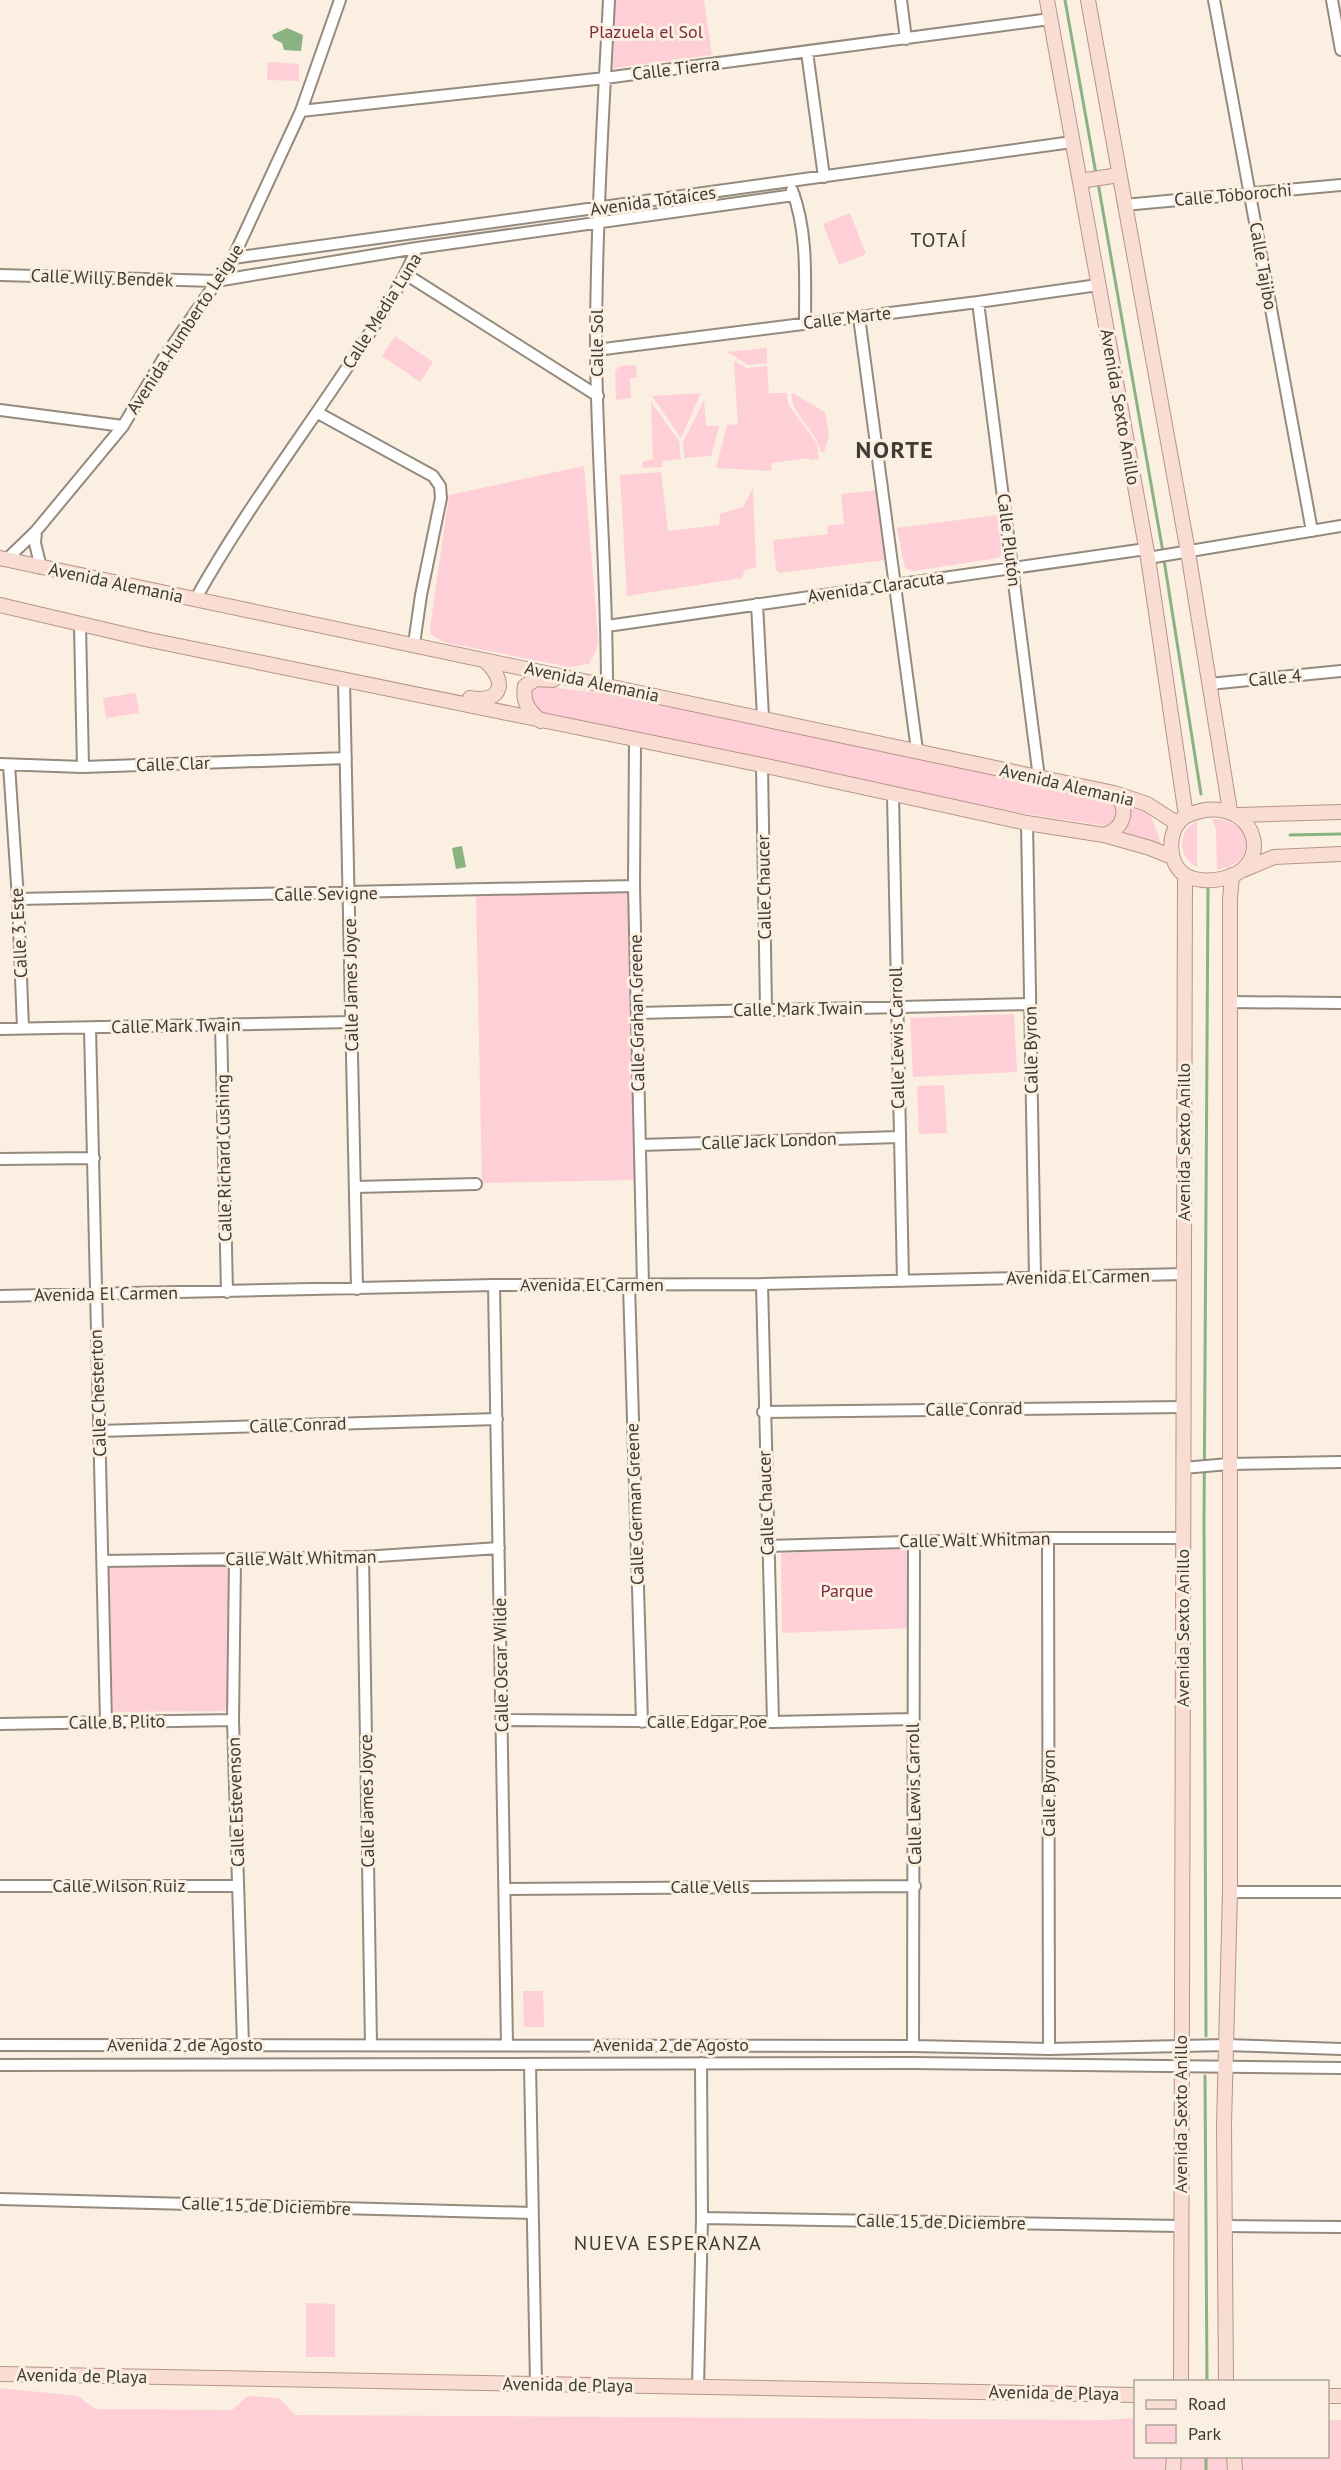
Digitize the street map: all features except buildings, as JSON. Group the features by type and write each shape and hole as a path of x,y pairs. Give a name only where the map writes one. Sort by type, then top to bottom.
{"main road":[{"name":"Avenida Sexto Anillo","path":"1047,0 1072,142 1085,180 1098,285 1147,553 1182,820"},
{"path":"1088,0 1112,176 1124,205 1234,813 1250,829 1254,841 1250,860 1238,872 1230,899 1222,1464 1230,1892 1224,2067 1226,2380"},
{"path":"1085,180 1112,176"},
{"name":"Avenida Alemania","path":"3,559 763,717 1114,793 1147,804 1182,820"},
{"path":"0,605 81,626 344,681 762,765 1027,823 1104,835 1172,857 1185,875 1204,880 1238,872 1274,857 1341,854"},
{"path":"403,692 436,692 486,700 495,695 500,684 497,672 484,660"},
{"path":"541,721 526,704 525,686 542,678 572,682 585,681"},
{"path":"1104,835 1115,830 1123,820 1122,802 1114,793"},
{"path":"1172,857 1172,841 1182,820 1211,809 1234,813 1341,812"},
{"name":"Avenida Sexto Anillo","path":"1181,2380 1183,1538 1189,1467 1184,1407 1185,875"},
{"name":"Avenida de Playa","path":"0,2374 1134,2395"}],"street":[{"name":"Avenida Humberto Leigue","path":"3,559 36,531 123,426 163,359 233,258 301,111 340,0"},
{"name":"Calle Sol","path":"607,686 607,626 596,350 599,208 609,0"},
{"path":"901,0 906,39"},
{"name":"Calle Tajibo","path":"1214,0 1312,531"},
{"path":"1332,0 1341,50"},
{"name":"Calle Tierra","path":"301,111 605,78 1050,19"},
{"path":"807,52 824,177"},
{"name":"Avenida Totaíces","path":"233,258 1072,142"},
{"path":"789,181 800,211 804,245 805,323"},
{"name":"Calle Toborochi","path":"1124,205 1341,185"},
{"name":"Calle Media Luna","path":"195,600 225,548 318,413 407,274 417,248 794,195"},
{"name":"Calle Willy Bendek","path":"0,275 216,281 417,248"},
{"path":"407,274 598,396"},
{"name":"Calle Marte","path":"596,350 1098,285"},
{"name":"Calle Plutón","path":"978,302 1039,778"},
{"path":"859,317 917,750"},
{"path":"0,410 123,426"},
{"path":"318,413 433,476 440,486 441,498 421,594 414,644"},
{"name":"Avenida Claracuta","path":"607,626 1012,568 1147,553 1188,552 1341,525"},
{"path":"36,531 35,543 41,568"},
{"path":"757,604 763,717"},
{"path":"81,626 83,767"},
{"name":"Calle 4","path":"1209,684 1341,671"},
{"name":"Calle James Joyce","path":"344,681 357,1289"},
{"name":"Calle Grahan Greene","path":"635,740 634,886 643,1285"},
{"name":"Calle Clar","path":"4,765 83,767 346,758"},
{"name":"Calle 3 Este","path":"4,765 18,899 22,1028"},
{"name":"Calle Chaucer","path":"762,765 766,1009"},
{"name":"Calle Lewis Carroll","path":"893,795 903,1281"},
{"name":"Calle Byron","path":"1027,823 1035,1278"},
{"name":"Calle Sevigne","path":"18,899 349,894 634,886"},
{"path":"1230,1002 1341,1003"},
{"name":"Calle Mark Twain","path":"637,1013 1030,1004"},
{"name":"Calle Mark Twain","path":"0,1029 352,1022"},
{"name":"Calle Richard Cushing","path":"221,1024 227,1292"},
{"name":"Calle Chesterton","path":"90,1028 106,1722"},
{"name":"Calle Jack London","path":"640,1145 899,1137"},
{"path":"0,1159 94,1158"},
{"path":"356,1187 476,1184"},
{"name":"Avenida El Carmen","path":"0,1296 494,1285 629,1286 1184,1275"},
{"name":"Calle Chaucer","path":"762,1284 773,1722"},
{"name":"Calle Oscar Wilde","path":"494,1285 507,2045"},
{"name":"Calle German Greene","path":"629,1286 642,1722"},
{"name":"Calle Conrad","path":"764,1412 1184,1407"},
{"name":"Calle Conrad","path":"99,1431 497,1419"},
{"path":"1189,1467 1222,1464 1341,1462"},
{"name":"Calle Byron","path":"1048,1538 1049,2049"},
{"name":"Calle Walt Whitman","path":"767,1546 1048,1538 1183,1538"},
{"name":"Calle Lewis Carroll","path":"913,2046 914,1542"},
{"name":"Calle Walt Whitman","path":"103,1561 363,1557 499,1548"},
{"name":"Calle James Joyce","path":"363,1557 371,2045"},
{"name":"Calle Estevenson","path":"235,1559 233,1720 243,2045"},
{"name":"Calle Edgar Poe","path":"502,1720 773,1722 913,1719"},
{"name":"Calle B. Plito","path":"0,1724 233,1720"},
{"name":"Calle Wilson Ruiz","path":"0,1887 238,1886"},
{"name":"Calle Vells","path":"505,1889 915,1886"},
{"path":"1230,1892 1341,1892"},
{"name":"Avenida 2 de Agosto","path":"0,2045 913,2046 1049,2049 1226,2045 1341,2049"},
{"path":"437,2046 438,2063"},
{"path":"1074,2048 1074,2064"},
{"path":"698,2387 702,2218 701,2063"},
{"name":"Avenida 2 de Agosto","path":"0,2065 701,2063 1074,2064 1341,2068"},
{"path":"530,2064 536,2384"},
{"name":"Calle 15 de Diciembre","path":"0,2199 532,2213"},
{"name":"Calle 15 de Diciembre","path":"702,2218 1181,2226"},
{"path":"1225,2226 1341,2227"}],"green space":[{"name":"Plazuela el Sol","path":"615,0 704,0 712,55 613,68"},
{"path":"268,62 299,64 299,81 267,80"},
{"path":"850,213 866,254 839,265 823,224"},
{"path":"395,336 433,362 420,382 382,356"},
{"path":"767,348 767,363 748,365 727,352"},
{"path":"734,361 747,368 767,366 769,393 787,393 788,404 817,444 819,459 810,460 809,458 772,463 771,471 716,468 727,425 738,424"},
{"path":"636,365 637,378 630,378 631,398 616,400 615,371 620,366"},
{"path":"701,393 681,438 652,396"},
{"path":"792,393 825,412 829,435 824,452 821,452 815,437 794,407"},
{"path":"704,400 706,426 719,426 711,456 684,458 683,442"},
{"path":"651,402 679,441 681,459 662,461 662,467 643,468 642,462 653,459"},
{"path":"584,466 598,637 597,648 589,664 569,667 443,642 431,634 449,495"},
{"path":"661,472 668,531 719,525 720,514 743,507 753,488 756,567 745,570 742,578 627,596 620,475"},
{"path":"878,490 886,560 779,573 776,570 773,540 828,534 827,526 844,524 841,494"},
{"path":"997,515 1002,554 998,558 913,571 905,568 897,528"},
{"path":"535,685 638,698 1107,795 1115,805 1116,815 1113,823 1107,826 1015,812 541,713 531,698 531,690"},
{"path":"136,693 139,713 106,718 103,698"},
{"path":"1130,801 1150,813 1161,844 1122,834 1128,827 1130,819"},
{"path":"1212,819 1227,821 1238,827 1244,835 1246,844 1244,853 1230,866 1217,869 1216,829"},
{"path":"1197,821 1197,867 1186,857 1182,844 1186,831"},
{"path":"628,891 635,1180 482,1183 476,895"},
{"path":"1014,1014 1017,1072 913,1077 910,1018"},
{"path":"944,1085 947,1133 919,1134 917,1086"},
{"name":"Parque","path":"913,1549 912,1628 782,1633 781,1553"},
{"path":"228,1564 228,1711 113,1712 109,1566"},
{"path":"523,1991 543,1991 544,2027 524,2027"},
{"path":"306,2303 335,2304 335,2357 306,2357"},
{"path":"0,2388 78,2396 95,2409 232,2410 248,2396 279,2398 295,2415 1104,2420 1134,2418 1134,2458 1329,2458 1329,2420 1341,2420 1341,2470 0,2470"}],"shaded area":[{"path":"287,28 303,35 301,51 284,50 282,43 274,39 272,35"},
{"path":"462,846 466,867 456,869 452,848"}],"waterway":[{"path":"1065,0 1096,174"},
{"path":"1098,183 1163,552"},
{"path":"1164,560 1201,794"},
{"path":"1290,835 1341,834"},
{"path":"1206,2036 1204,1522 1208,887"},
{"path":"1205,2076 1207,2380"},
{"path":"1206,2458 1206,2470"}],"district":[{"name":"TOTAÍ","path":"939,240"},
{"name":"NORTE","path":"895,450"},
{"name":"NUEVA ESPERANZA","path":"668,2243"}]}
